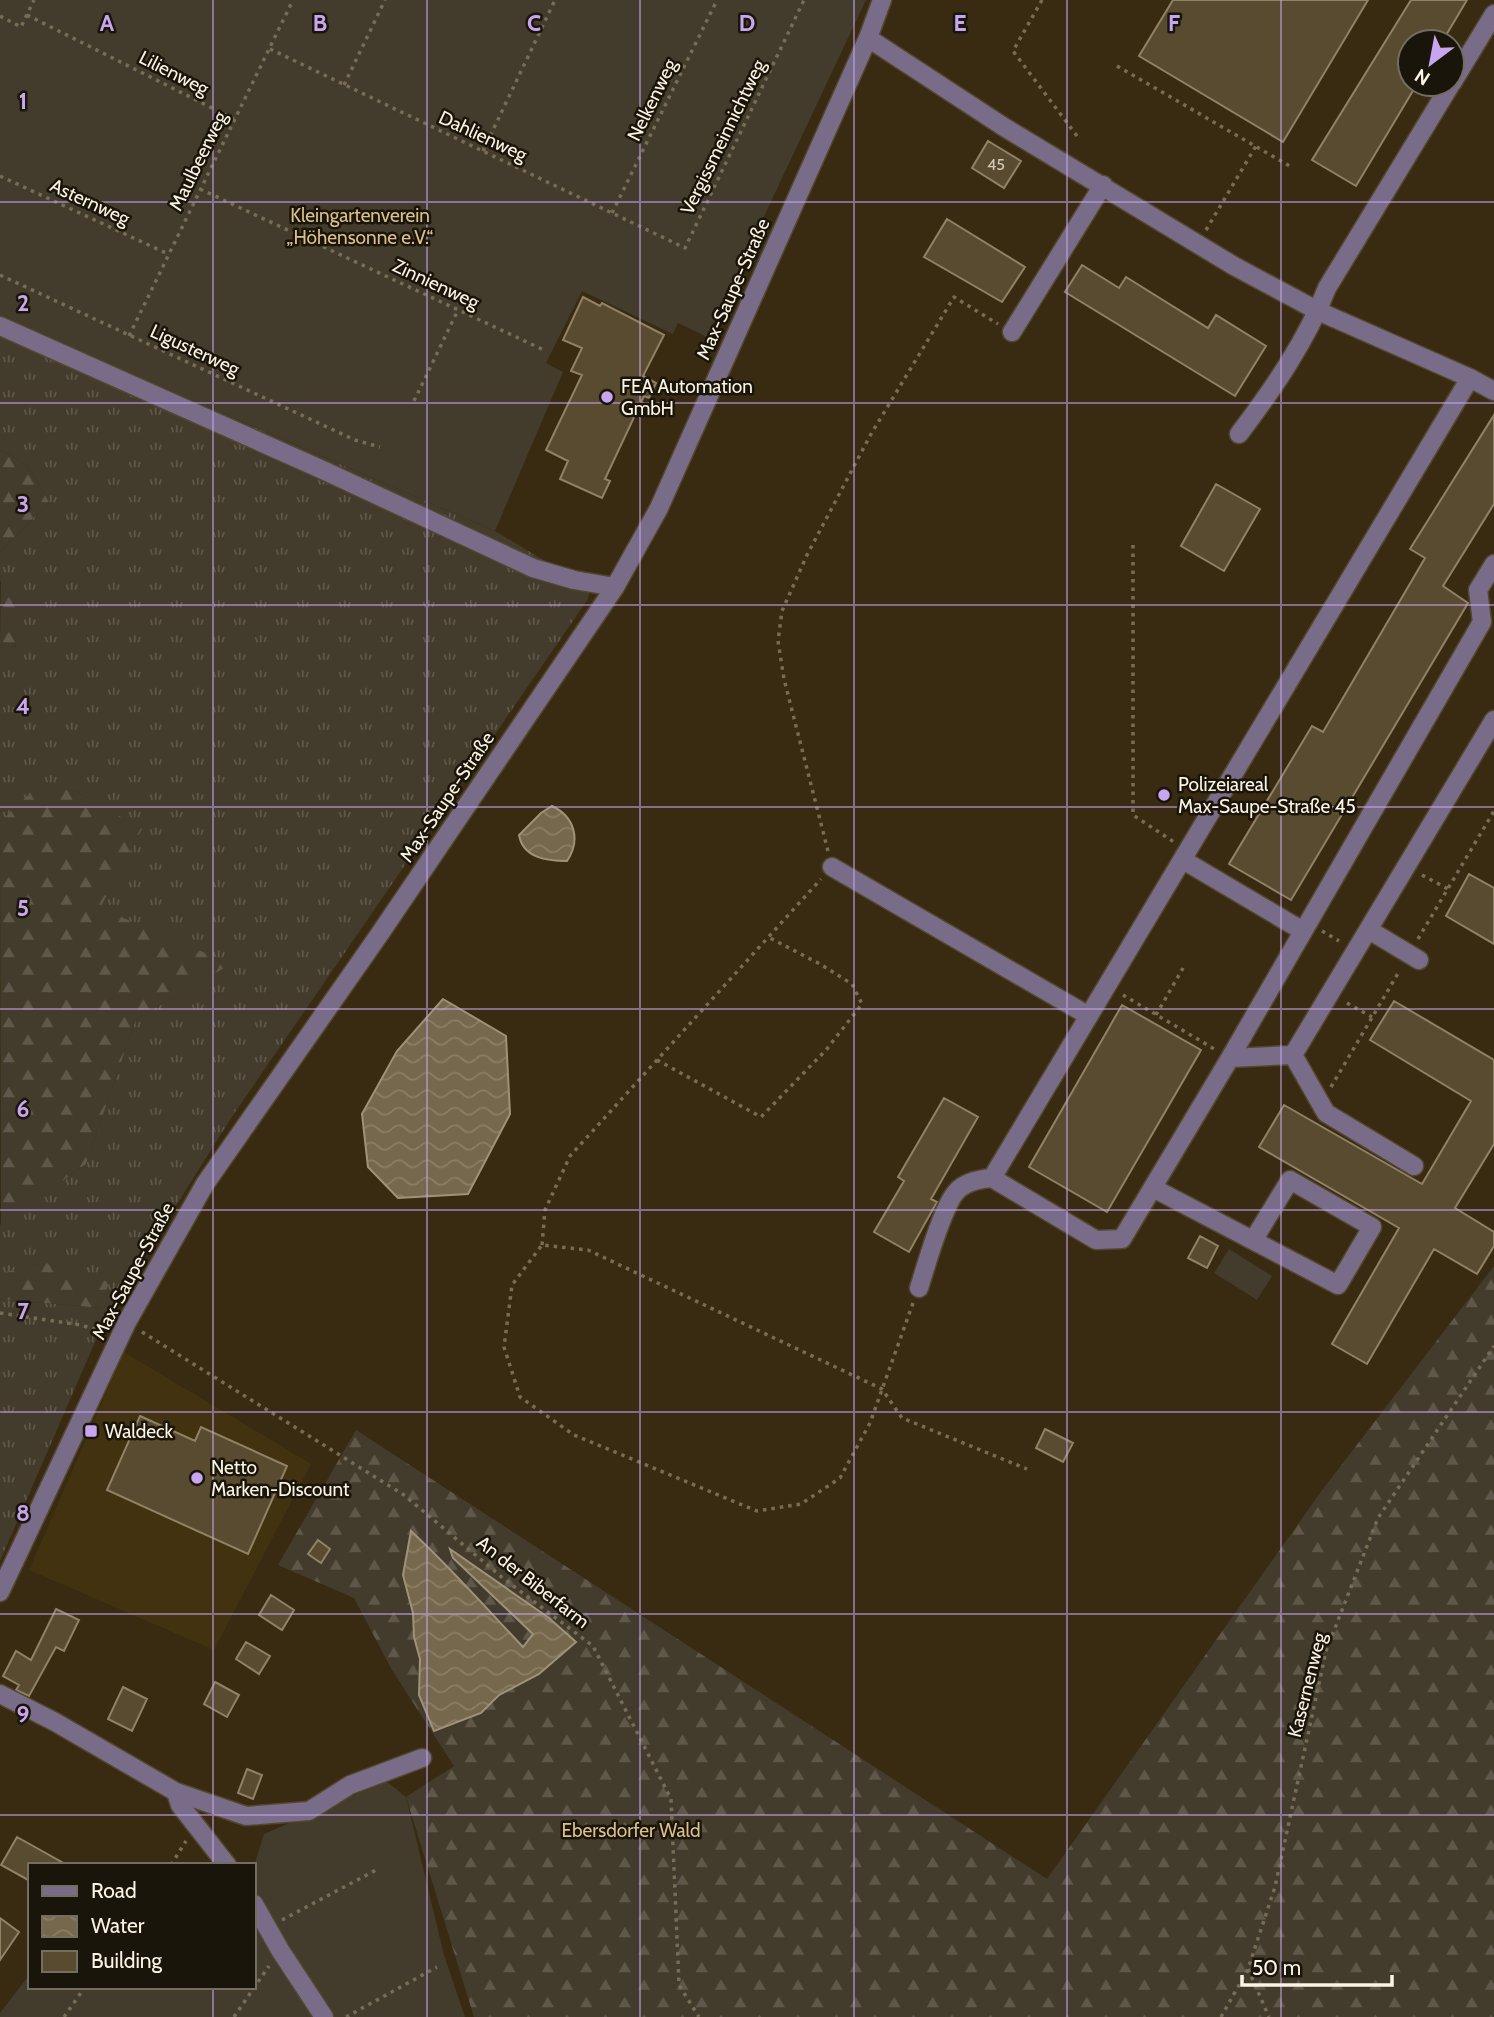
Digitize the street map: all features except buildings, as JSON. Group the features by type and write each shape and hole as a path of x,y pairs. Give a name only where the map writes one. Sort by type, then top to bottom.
{"street":[{"name":"Max-Saupe-Straße","path":"0,1591 123,1329 205,1184 379,935 615,587 659,508 868,38 882,0"},
{"path":"1466,60 1494,14"},
{"path":"868,38 1004,127 1318,311 1494,391"},
{"path":"1239,434 1269,394 1318,311 1327,288 1443,98"},
{"path":"1012,332 1103,185"},
{"path":"0,326 325,471 533,568 574,580 615,587"},
{"path":"992,1178 1470,378"},
{"path":"919,1287 943,1217 957,1190 979,1179 992,1178 1096,1240 1122,1239 1482,622 1478,590 1494,564"},
{"path":"1293,1055 1494,720"},
{"path":"1183,860 1303,931"},
{"path":"832,867 1088,1016"},
{"path":"1369,930 1419,960"},
{"path":"1230,1058 1293,1055"},
{"path":"1293,1055 1326,1113 1415,1166"},
{"path":"1153,1188 1338,1284 1372,1227 1290,1180 1254,1239"},
{"path":"0,1694 55,1722 176,1793 246,1816 309,1811 351,1785 422,1758"},
{"path":"176,1793 180,1805 225,1863"},
{"path":"256,1908 324,2017"}],"path":[{"path":"0,16 21,27 34,0"},
{"name":"Maulbeerweg","path":"130,336 293,0"},
{"path":"344,85 385,0"},
{"path":"483,151 555,0"},
{"name":"Nelkenweg","path":"612,213 718,0"},
{"name":"Vergissmeinnichtweg","path":"685,248 804,0"},
{"path":"1042,0 1013,51 1077,136"},
{"name":"Lilienweg","path":"27,15 234,118"},
{"name":"Dahlienweg","path":"270,49 685,248"},
{"path":"1117,66 1293,168"},
{"path":"1198,243 1256,146"},
{"name":"Asternweg","path":"0,176 168,254"},
{"name":"Zinnienweg","path":"200,189 546,351"},
{"name":"Ligusterweg","path":"0,275 355,440 380,447"},
{"path":"919,1287 870,1423 839,1478 801,1504 757,1511 574,1435 520,1397 504,1348 512,1285 541,1245 545,1210 570,1156 832,867 784,679 778,640 782,611 807,555 872,434 954,297 1012,332"},
{"path":"414,401 458,310"},
{"path":"1133,545 1133,815 1152,829"},
{"path":"1407,866 1448,889"},
{"path":"657,1060 761,1117 825,1050 862,1004 852,984 768,937"},
{"path":"1156,1015 1183,968"},
{"path":"1107,986 1230,1058"},
{"path":"1331,993 1372,1017"},
{"path":"541,1245 588,1250 882,1389 902,1418 1027,1469"},
{"name":"An der Biberfarm","path":"0,1313 123,1329 404,1495 504,1579 593,1646 671,1799 679,1985 699,2017"},
{"name":"Kasernenweg","path":"1221,2017 1248,1969 1275,1887 1326,1651 1378,1518 1494,1346"},
{"path":"173,1863 194,1823"},
{"path":"267,1928 376,1870"},
{"path":"256,1985 280,1950"},
{"path":"346,2017 437,1967"},
{"path":"1248,1969 1269,2017"},
{"path":"64,2017 84,1989"},
{"path":"234,2017 253,1989"}],"shaded area":[{"path":"124,1352 311,1464 214,1650 29,1570"}],"green space":[{"name":"Kleingartenverein „Höhensonne e.V.“","path":"0,0 866,0 707,337 678,323 673,334 582,291 546,363 563,372 495,531 0,317"},
{"path":"0,317 495,531 590,588 588,599 231,1118 105,1319 0,1561 0,1299 100,1308 109,1283 46,1263 0,1273 0,1225 86,1164 136,1019 230,964 99,908 141,829 77,792 40,785 0,822 0,645 16,647 1,580 0,582 0,552 49,502 27,465 0,449"},
{"path":"0,449 27,465 49,502 0,552"},
{"path":"1,580 18,582 27,603 15,647 0,645"},
{"path":"40,784 77,792 142,829 100,908 231,964 136,1019 86,1164 1,1225 0,822"},
{"path":"1229,1249 1272,1276 1257,1300 1214,1273"},
{"path":"46,1263 109,1282 101,1308 0,1299 0,1273"},
{"name":"Ebersdorfer Wald","path":"1494,1266 1494,2017 474,2017 406,1797 454,1766 392,1670 354,1598 278,1565 356,1430 1047,1879 1320,1493"},
{"path":"386,1781 406,1797 444,1955 465,2017 0,2017 0,2013 28,1977 28,1989 256,1989 255,1863 264,1834"}],"water":[{"path":"552,806 566,816 573,830 574,845 567,861 537,857 521,843 519,835"},
{"path":"443,999 506,1036 510,1114 468,1194 398,1198 368,1167 362,1114 397,1051"},
{"path":"411,1531 523,1647 533,1634 453,1558 450,1549 549,1618 576,1642 539,1674 499,1695 481,1713 434,1731 419,1695 420,1659 414,1637 413,1613 403,1575"}],"place":[{"name":"FEA Automation GmbH","path":"607,397"},
{"name":"Polizeiareal Max-Saupe-Straße 45","path":"1164,795"},
{"name":"Waldeck","path":"91,1431"},
{"name":"Netto Marken-Discount","path":"197,1478"}]}
